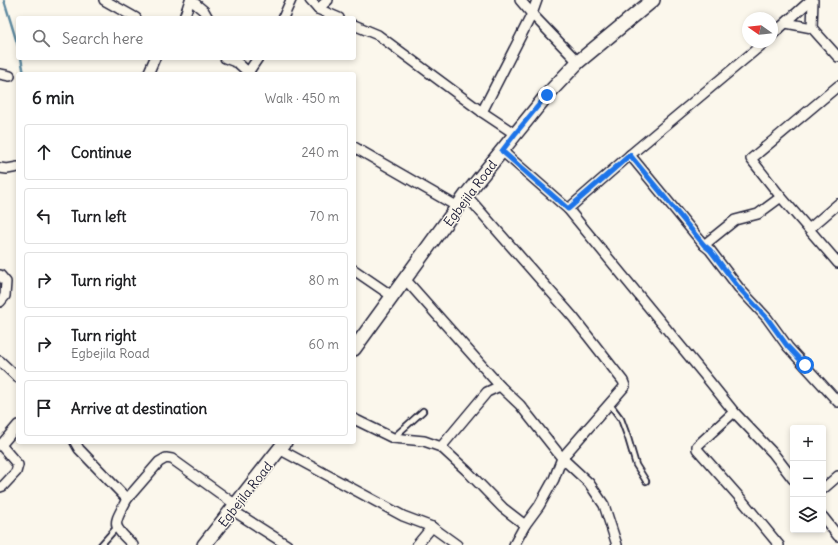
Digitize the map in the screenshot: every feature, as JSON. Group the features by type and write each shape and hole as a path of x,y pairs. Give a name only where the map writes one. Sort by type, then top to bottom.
{"street":[{"path":"104,0 132,16"},
{"path":"185,16 190,0 204,11 207,16"},
{"path":"284,16 291,0"},
{"path":"310,0 318,9 334,16"},
{"path":"318,9 328,0"},
{"path":"520,0 578,62"},
{"path":"482,112 532,14 537,0"},
{"name":"Egbejila Road","path":"356,345 458,208 466,195 547,95 578,62 651,0"},
{"path":"778,30 812,0"},
{"path":"812,0 812,28"},
{"path":"786,23 812,28 838,57"},
{"path":"356,26 378,35 482,112 515,134"},
{"path":"568,209 758,48"},
{"path":"149,72 155,60"},
{"path":"236,60 248,72"},
{"path":"250,72 257,60"},
{"path":"0,74 10,76"},
{"path":"838,86 751,159 781,197 838,263"},
{"path":"356,147 458,208"},
{"path":"502,151 568,209 734,412 773,453 790,475"},
{"path":"630,155 704,245 710,250 739,288 767,318 788,347 838,402"},
{"path":"0,168 7,169 16,167"},
{"path":"466,195 573,317 623,381 625,386 562,458 554,479 514,545"},
{"path":"704,245 735,220 758,214 781,197"},
{"path":"809,229 838,204"},
{"path":"356,271 392,296"},
{"path":"0,275 6,282 5,296 0,302"},
{"path":"405,279 500,386 520,405 562,458 589,483 604,505 617,545"},
{"path":"0,361 16,376"},
{"path":"441,447 487,392 500,386"},
{"path":"734,412 697,446 697,449 779,545"},
{"path":"356,420 393,438 424,441 441,447 503,508 525,525"},
{"path":"0,487 3,486 16,472 18,465 0,445 16,427"},
{"path":"76,444 79,449 127,499"},
{"path":"282,445 403,516 432,528 457,545"},
{"name":"Egbejila Road","path":"204,545 282,445"},
{"path":"133,545 120,533 116,527 117,516 127,499 159,462 166,458 172,459 234,508 287,545"},
{"path":"826,486 838,476"},
{"path":"826,521 838,536"},
{"path":"417,545 432,528"}],"lane":[{"path":"609,403 621,419 636,465 646,481"},
{"path":"393,438 423,411"},
{"path":"101,545 116,527"}],"waterway":[{"path":"4,0 16,39"},
{"path":"21,60 24,72"}],"route":[{"path":"547,95 502,151 568,209 630,155 704,245 710,250 739,288 767,318 788,347 805,365"}]}
